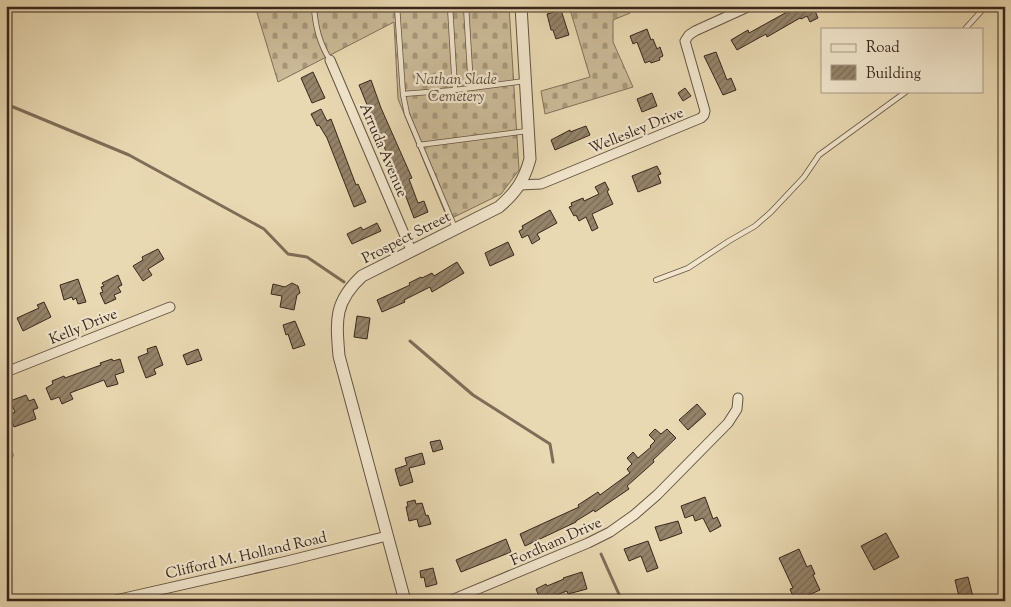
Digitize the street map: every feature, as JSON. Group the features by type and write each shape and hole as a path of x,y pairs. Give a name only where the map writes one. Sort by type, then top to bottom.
{"street":[{"name":"Prospect Street","path":"405,601 340,356 336,322 345,296 351,286 362,276 499,206 508,199 525,177 530,159 521,6"},
{"name":"Wellesley Drive","path":"520,185 540,184 701,118 705,111 685,42 689,35 695,31 750,6"},
{"name":"Arruda Avenue","path":"330,60 412,250"},
{"name":"Kelly Drive","path":"6,372 170,307"},
{"name":"Fordham Drive","path":"449,601 588,543 622,524 657,494 728,423 737,409 738,398"},
{"name":"Clifford M. Holland Road","path":"111,601 387,536"}],"lane":[{"path":"314,6 316,31 330,60"},
{"path":"397,6 403,94 407,114 455,229"},
{"path":"450,6 455,90"},
{"path":"466,6 471,88"},
{"path":"966,28 986,6"},
{"path":"403,94 455,90 526,80"},
{"path":"656,280 688,268 755,226 804,177 819,155 906,92"},
{"path":"419,145 529,131"}],"green space":[{"name":"Nathan Slade Cemetery","path":"255,6 509,6 519,170 501,194 448,220 398,99 394,22 278,82"},
{"path":"569,6 628,6 630,13 613,20 613,42 633,87 545,114 541,91 590,77"}],"building":[{"path":"798,6 824,6 815,11 818,18 810,22 807,16 800,18 767,37 766,34 737,50 731,40 748,30 749,33"},
{"path":"561,10 569,35 556,39 553,30 551,30 547,14"},
{"path":"647,29 651,40 653,39 657,49 660,47 663,56 659,58 660,60 651,63 650,61 645,63 637,42 633,44 630,36"},
{"path":"716,52 727,80 731,78 736,90 723,95 704,56"},
{"path":"313,72 325,98 312,103 301,78"},
{"path":"371,80 381,108 412,178 409,179 418,203 424,201 428,212 414,218 397,173 395,174 377,129 375,129 372,122 374,122 359,85"},
{"path":"685,88 691,96 683,101 678,93"},
{"path":"652,93 657,106 642,112 637,99"},
{"path":"321,109 327,121 331,119 356,185 358,184 366,202 354,207 327,138 319,125 317,126 311,114"},
{"path":"586,126 590,135 555,150 551,140 570,130 570,132"},
{"path":"657,166 661,174 658,175 661,183 638,192 632,176"},
{"path":"605,182 613,204 592,214 598,228 592,231 586,217 579,221 569,207 572,206 571,203 583,198 584,201 599,194 595,187"},
{"path":"550,210 557,223 537,234 540,239 532,244 528,235 522,238 519,231 523,229 522,226"},
{"path":"377,223 381,231 352,244 347,234 361,227 363,230"},
{"path":"508,242 514,255 490,266 485,253"},
{"path":"158,249 164,259 148,269 152,275 143,281 133,266 143,260 142,257"},
{"path":"457,262 464,273 432,292 430,287 404,300 405,302 382,312 377,300 410,285 409,283 421,277 432,273 434,276"},
{"path":"118,275 122,285 118,287 121,292 114,295 116,299 105,304 100,293 103,292 101,287 104,286 102,283"},
{"path":"78,279 86,302 78,304 76,298 73,300 72,297 64,300 60,285"},
{"path":"292,283 298,286 300,293 297,295 294,310 280,307 282,296 271,294 273,284 285,287"},
{"path":"44,302 51,317 23,331 17,318 39,308 37,305"},
{"path":"357,316 370,318 367,339 354,337"},
{"path":"295,321 305,345 293,349 283,325"},
{"path":"156,346 163,365 154,369 156,374 146,378 138,357 148,353 147,349"},
{"path":"198,349 202,360 187,365 183,355"},
{"path":"112,359 113,361 120,359 124,372 115,375 118,384 107,387 104,380 70,393 73,399 62,404 59,397 51,400 46,388 53,384 52,381 101,365 100,363"},
{"path":"26,395 29,401 34,399 38,408 33,410 36,419 14,427 9,415 15,412 10,401"},
{"path":"697,404 706,414 688,430 679,420"},
{"path":"655,429 661,434 667,429 676,438 653,460 654,462 627,486 629,489 595,512 594,510 576,522 525,546 520,534 579,507 578,505 598,492 600,495 630,473 627,469 632,464 627,458 633,452 638,458 651,447 655,441 649,435"},
{"path":"440,440 443,449 433,452 430,442"},
{"path":"422,453 425,464 409,468 413,482 400,486 395,469 407,465 405,458"},
{"path":"705,497 713,519 717,517 721,526 710,532 703,518 695,521 693,515 685,518 681,506"},
{"path":"415,500 416,504 422,503 431,524 419,527 417,519 409,521 406,507 408,506 407,502"},
{"path":"678,521 682,533 660,541 655,527"},
{"path":"886,533 899,557 874,570 861,546"},
{"path":"506,539 511,552 461,572 456,560"},
{"path":"648,541 658,568 647,572 641,556 629,561 624,549"},
{"path":"799,549 807,567 811,565 815,574 813,575 820,590 795,601 790,589 793,588 779,558"},
{"path":"433,568 437,584 426,587 424,577 421,578 420,571"},
{"path":"582,572 587,589 568,594 567,591 541,601 536,589"},
{"path":"968,577 974,601 960,601 955,580"}],"waterway":[{"path":"6,104 129,155 264,229 288,254 307,257 344,282"},
{"path":"410,341 473,395 550,444 553,462"},
{"path":"601,554 622,601"}]}
